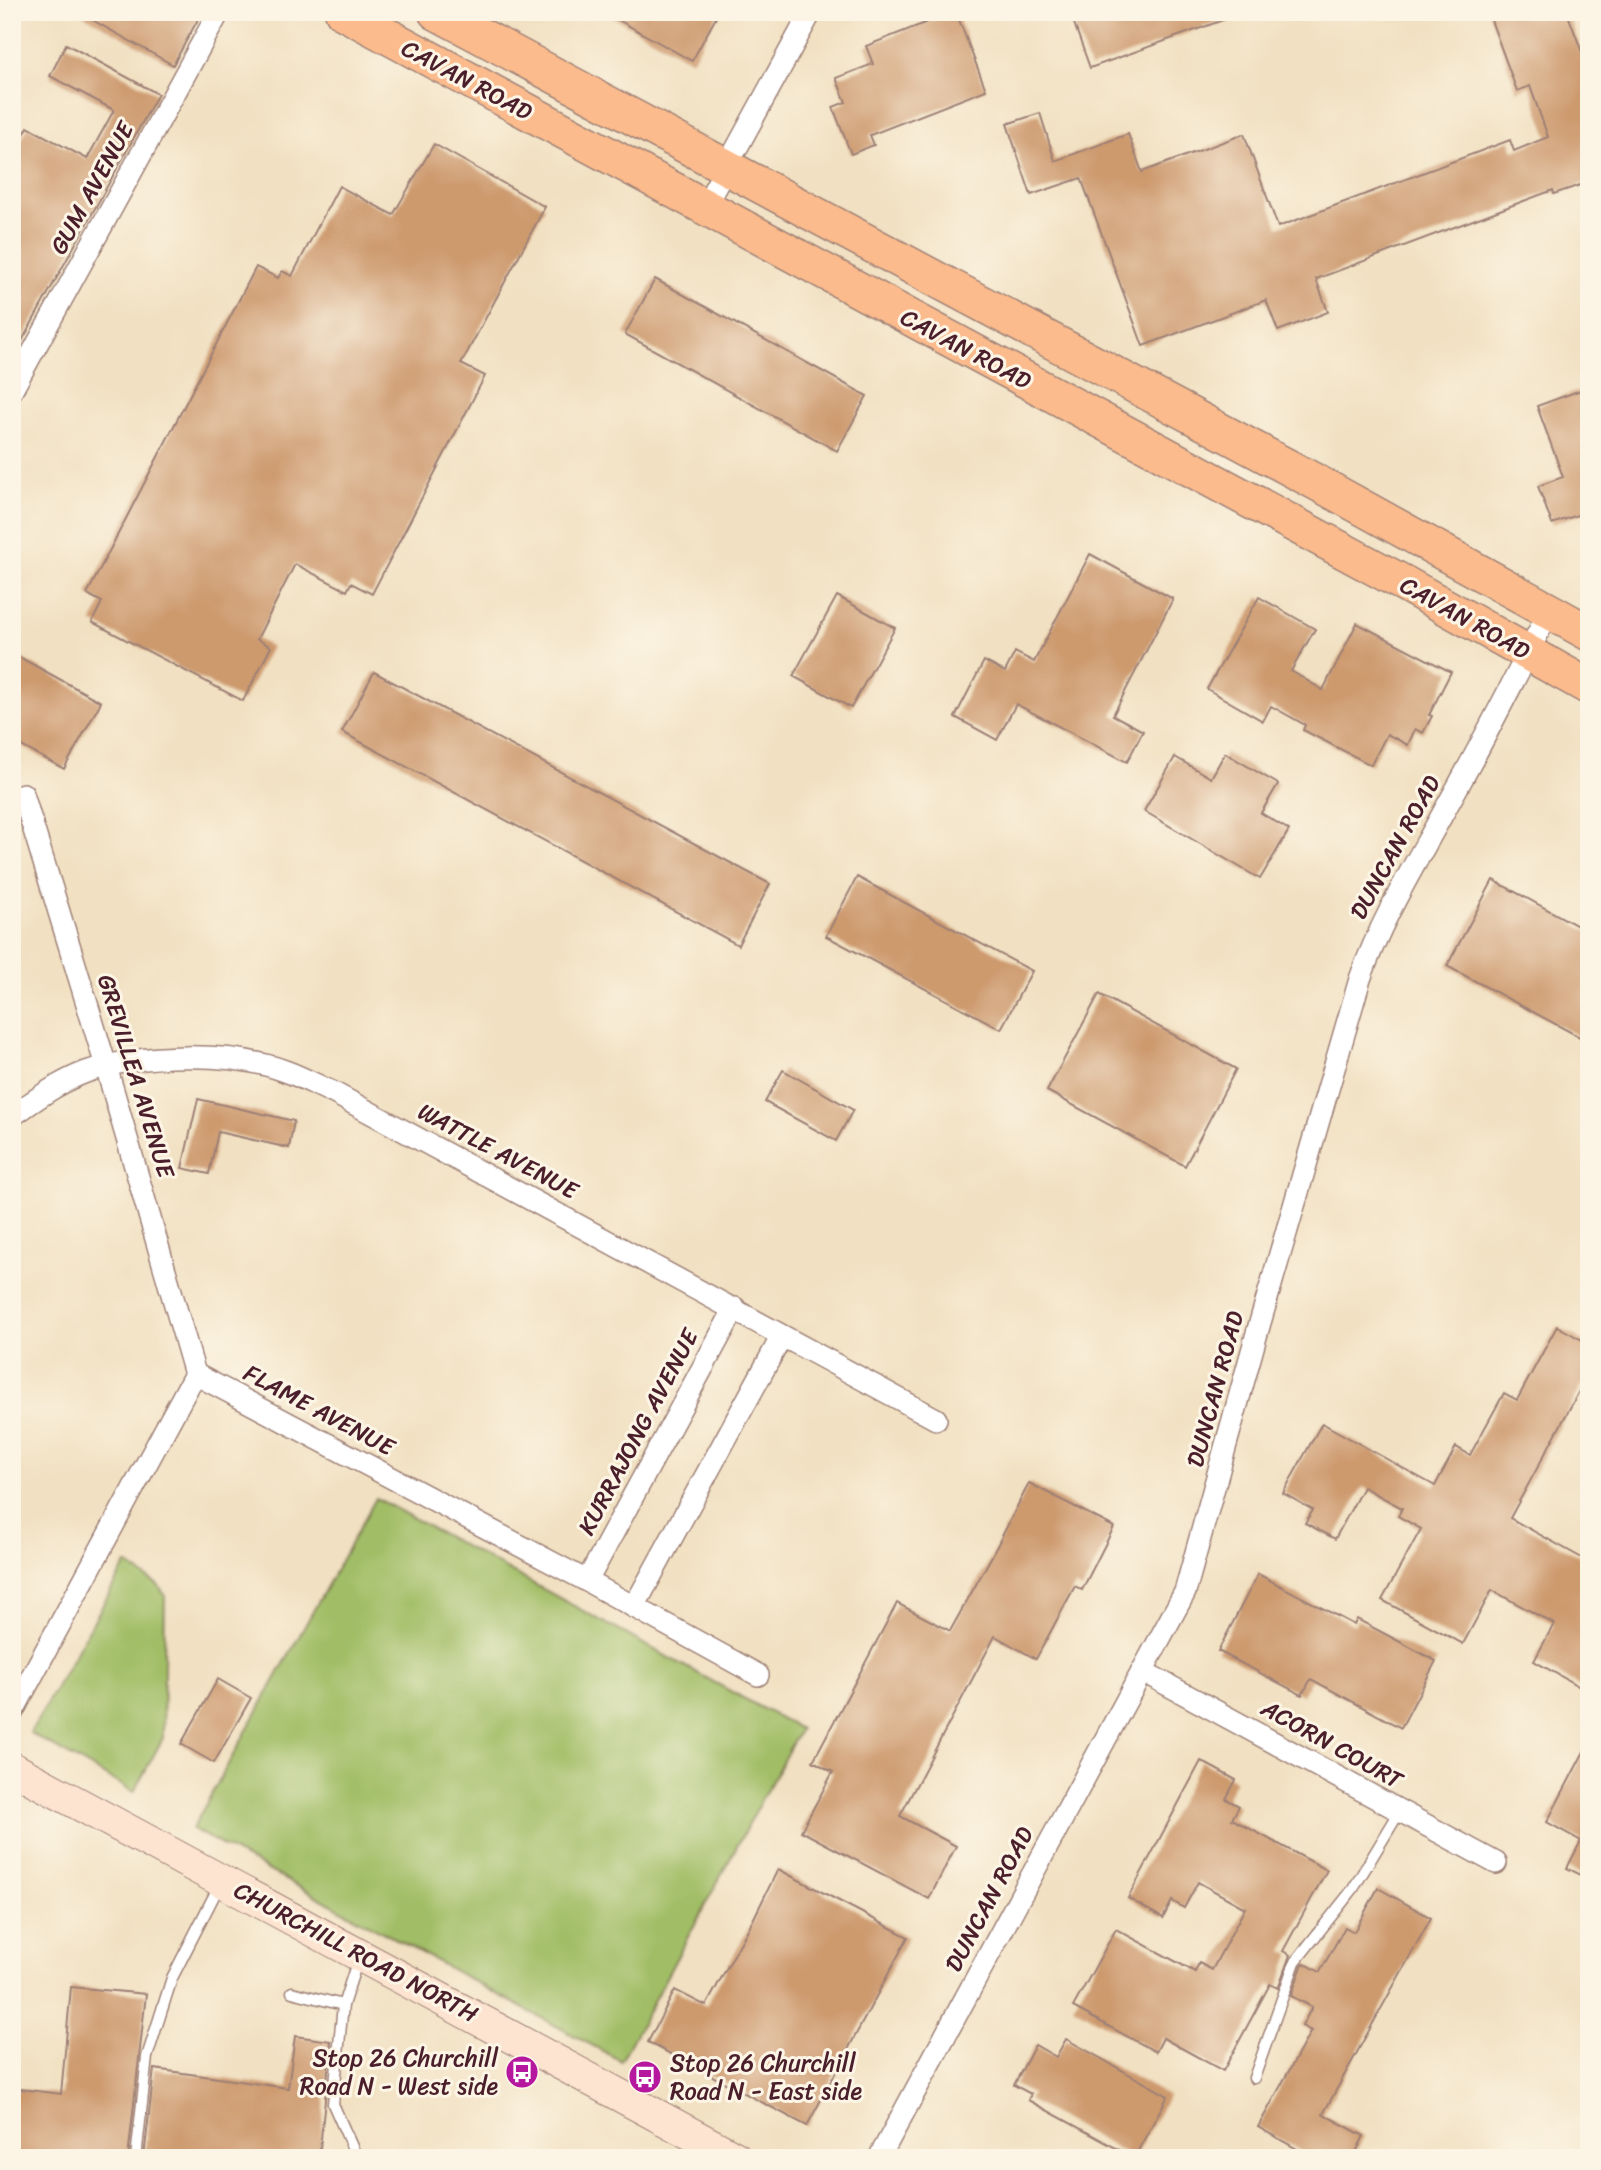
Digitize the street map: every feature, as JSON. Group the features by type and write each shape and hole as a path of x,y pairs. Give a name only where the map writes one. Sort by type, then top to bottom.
{"main road":[{"name":"CAVAN ROAD","path":"343,12 1393,577 1589,687"},
{"name":"CAVAN ROAD","path":"436,12 1327,488 1589,633"}],"street":[{"name":"GUM AVENUE","path":"12,390 219,12"},
{"path":"704,208 811,12"},
{"name":"DUNCAN ROAD","path":"879,2158 1185,1592 1256,1332 1360,979 1373,944 1405,881 1493,724 1549,611"},
{"name":"GREVILLEA AVENUE","path":"23,794 106,1066 195,1374"},
{"name":"WATTLE AVENUE","path":"12,1116 40,1096 83,1073 151,1058 233,1059 283,1070 334,1093 936,1419"},
{"name":"KURRAJONG AVENUE","path":"587,1581 735,1308"},
{"path":"634,1607 782,1335"},
{"path":"12,1713 195,1374"},
{"name":"FLAME AVENUE","path":"195,1374 587,1581 758,1675"},
{"name":"ACORN COURT","path":"1142,1671 1496,1863"},
{"name":"CHURCHILL ROAD NORTH","path":"12,1768 736,2158"}],"lane":[{"path":"1254,2078 1295,1962 1353,1889 1400,1811"},
{"path":"136,2158 147,2057 173,1978 222,1880"},
{"path":"357,2158 333,2104 343,2004 359,1953"},
{"path":"292,1992 343,2004"}],"green space":[{"path":"376,1498 800,1729 621,2061 192,1829"},
{"path":"126,1564 158,1585 165,1595 163,1738 134,1792 30,1733"}],"building":[{"path":"78,12 202,12 173,65"},
{"path":"604,12 719,12 692,61"},
{"path":"956,12 986,90 870,135 874,145 851,154 833,107 846,102 836,78 873,64 866,46"},
{"path":"1070,12 1239,12 1240,14 1090,68"},
{"path":"1488,12 1567,12 1589,71 1589,182 1554,194 1553,190 1316,279 1328,312 1278,331 1266,300 1143,346 1081,178 1031,195 1007,124 1040,113 1055,161 1128,134 1142,172 1244,134 1278,227 1510,140 1514,151 1548,137 1530,86 1517,91"},
{"path":"66,44 158,94 12,359 12,156 28,127 87,159 114,110 50,76"},
{"path":"434,144 545,207 461,364 485,376 372,594 351,583 347,591 295,564 257,639 271,647 243,701 92,622 102,602 87,594 256,267 278,278 282,271 292,276 339,186 393,215"},
{"path":"655,279 867,396 837,451 625,334"},
{"path":"1589,387 1589,511 1552,524 1538,486 1563,477 1537,406"},
{"path":"1090,554 1173,599 1113,715 1143,731 1127,762 1016,704 997,740 955,717 984,661 1005,672 1015,652 1034,662"},
{"path":"837,596 895,628 851,708 793,676"},
{"path":"1259,597 1315,629 1291,671 1323,690 1357,623 1451,672 1423,733 1415,729 1408,745 1387,734 1371,765 1303,730 1305,725 1271,706 1263,721 1207,689"},
{"path":"12,653 101,702 64,769 12,741"},
{"path":"374,672 770,884 738,945 342,732"},
{"path":"1225,753 1278,784 1261,813 1289,830 1260,879 1144,811 1175,757 1211,778"},
{"path":"857,877 1032,971 1001,1029 826,936"},
{"path":"1493,880 1589,932 1589,1042 1447,966"},
{"path":"1099,994 1236,1069 1185,1166 1047,1091"},
{"path":"783,1070 853,1110 836,1141 765,1102"},
{"path":"198,1099 294,1121 289,1148 218,1132 209,1174 182,1168"},
{"path":"1557,1326 1589,1344 1589,1373 1510,1518 1589,1562 1589,1692 1534,1661 1554,1624 1492,1590 1463,1644 1382,1600 1421,1529 1398,1516 1402,1508 1363,1487 1335,1539 1305,1523 1313,1510 1283,1493 1322,1423 1435,1486 1456,1447 1470,1455 1504,1393 1517,1400"},
{"path":"1029,1483 1114,1527 1082,1590 1075,1586 1036,1659 995,1636 900,1816 956,1846 929,1899 801,1831 833,1772 813,1761 897,1603 950,1631"},
{"path":"1258,1574 1354,1625 1357,1619 1436,1661 1401,1728 1311,1679 1302,1695 1218,1651"},
{"path":"218,1679 251,1698 214,1763 181,1744"},
{"path":"1589,1742 1589,1879 1567,1868 1581,1841 1547,1822"},
{"path":"1201,1761 1236,1780 1226,1799 1239,1806 1232,1819 1327,1870 1283,1951 1290,1955 1278,1988 1270,1984 1223,2071 1163,2038 1156,2052 1073,2007 1116,1929 1195,1972 1199,1963 1212,1970 1245,1908 1198,1882 1184,1908 1172,1901 1163,1918 1128,1898"},
{"path":"778,1869 908,1937 807,2126 648,2042 675,1990 706,2006"},
{"path":"1378,1888 1431,1918 1323,2114 1364,2136 1353,2158 1313,2158 1258,2127 1311,2031 1302,2026 1312,2007 1291,1996 1302,1966 1304,1963 1320,1972 1345,1927 1354,1932"},
{"path":"71,1987 146,1994 128,2158 12,2158 12,2088 61,2094"},
{"path":"295,2036 331,2041 319,2158 144,2158 154,2069 288,2088"},
{"path":"1066,2039 1168,2096 1134,2158 1028,2100 1031,2094 1014,2085 1035,2045 1056,2057"}],"place":[{"name":"Stop 26 Churchill Road N - West side","path":"522,2072"},
{"name":"Stop 26 Churchill Road N - East side","path":"645,2077"}]}
